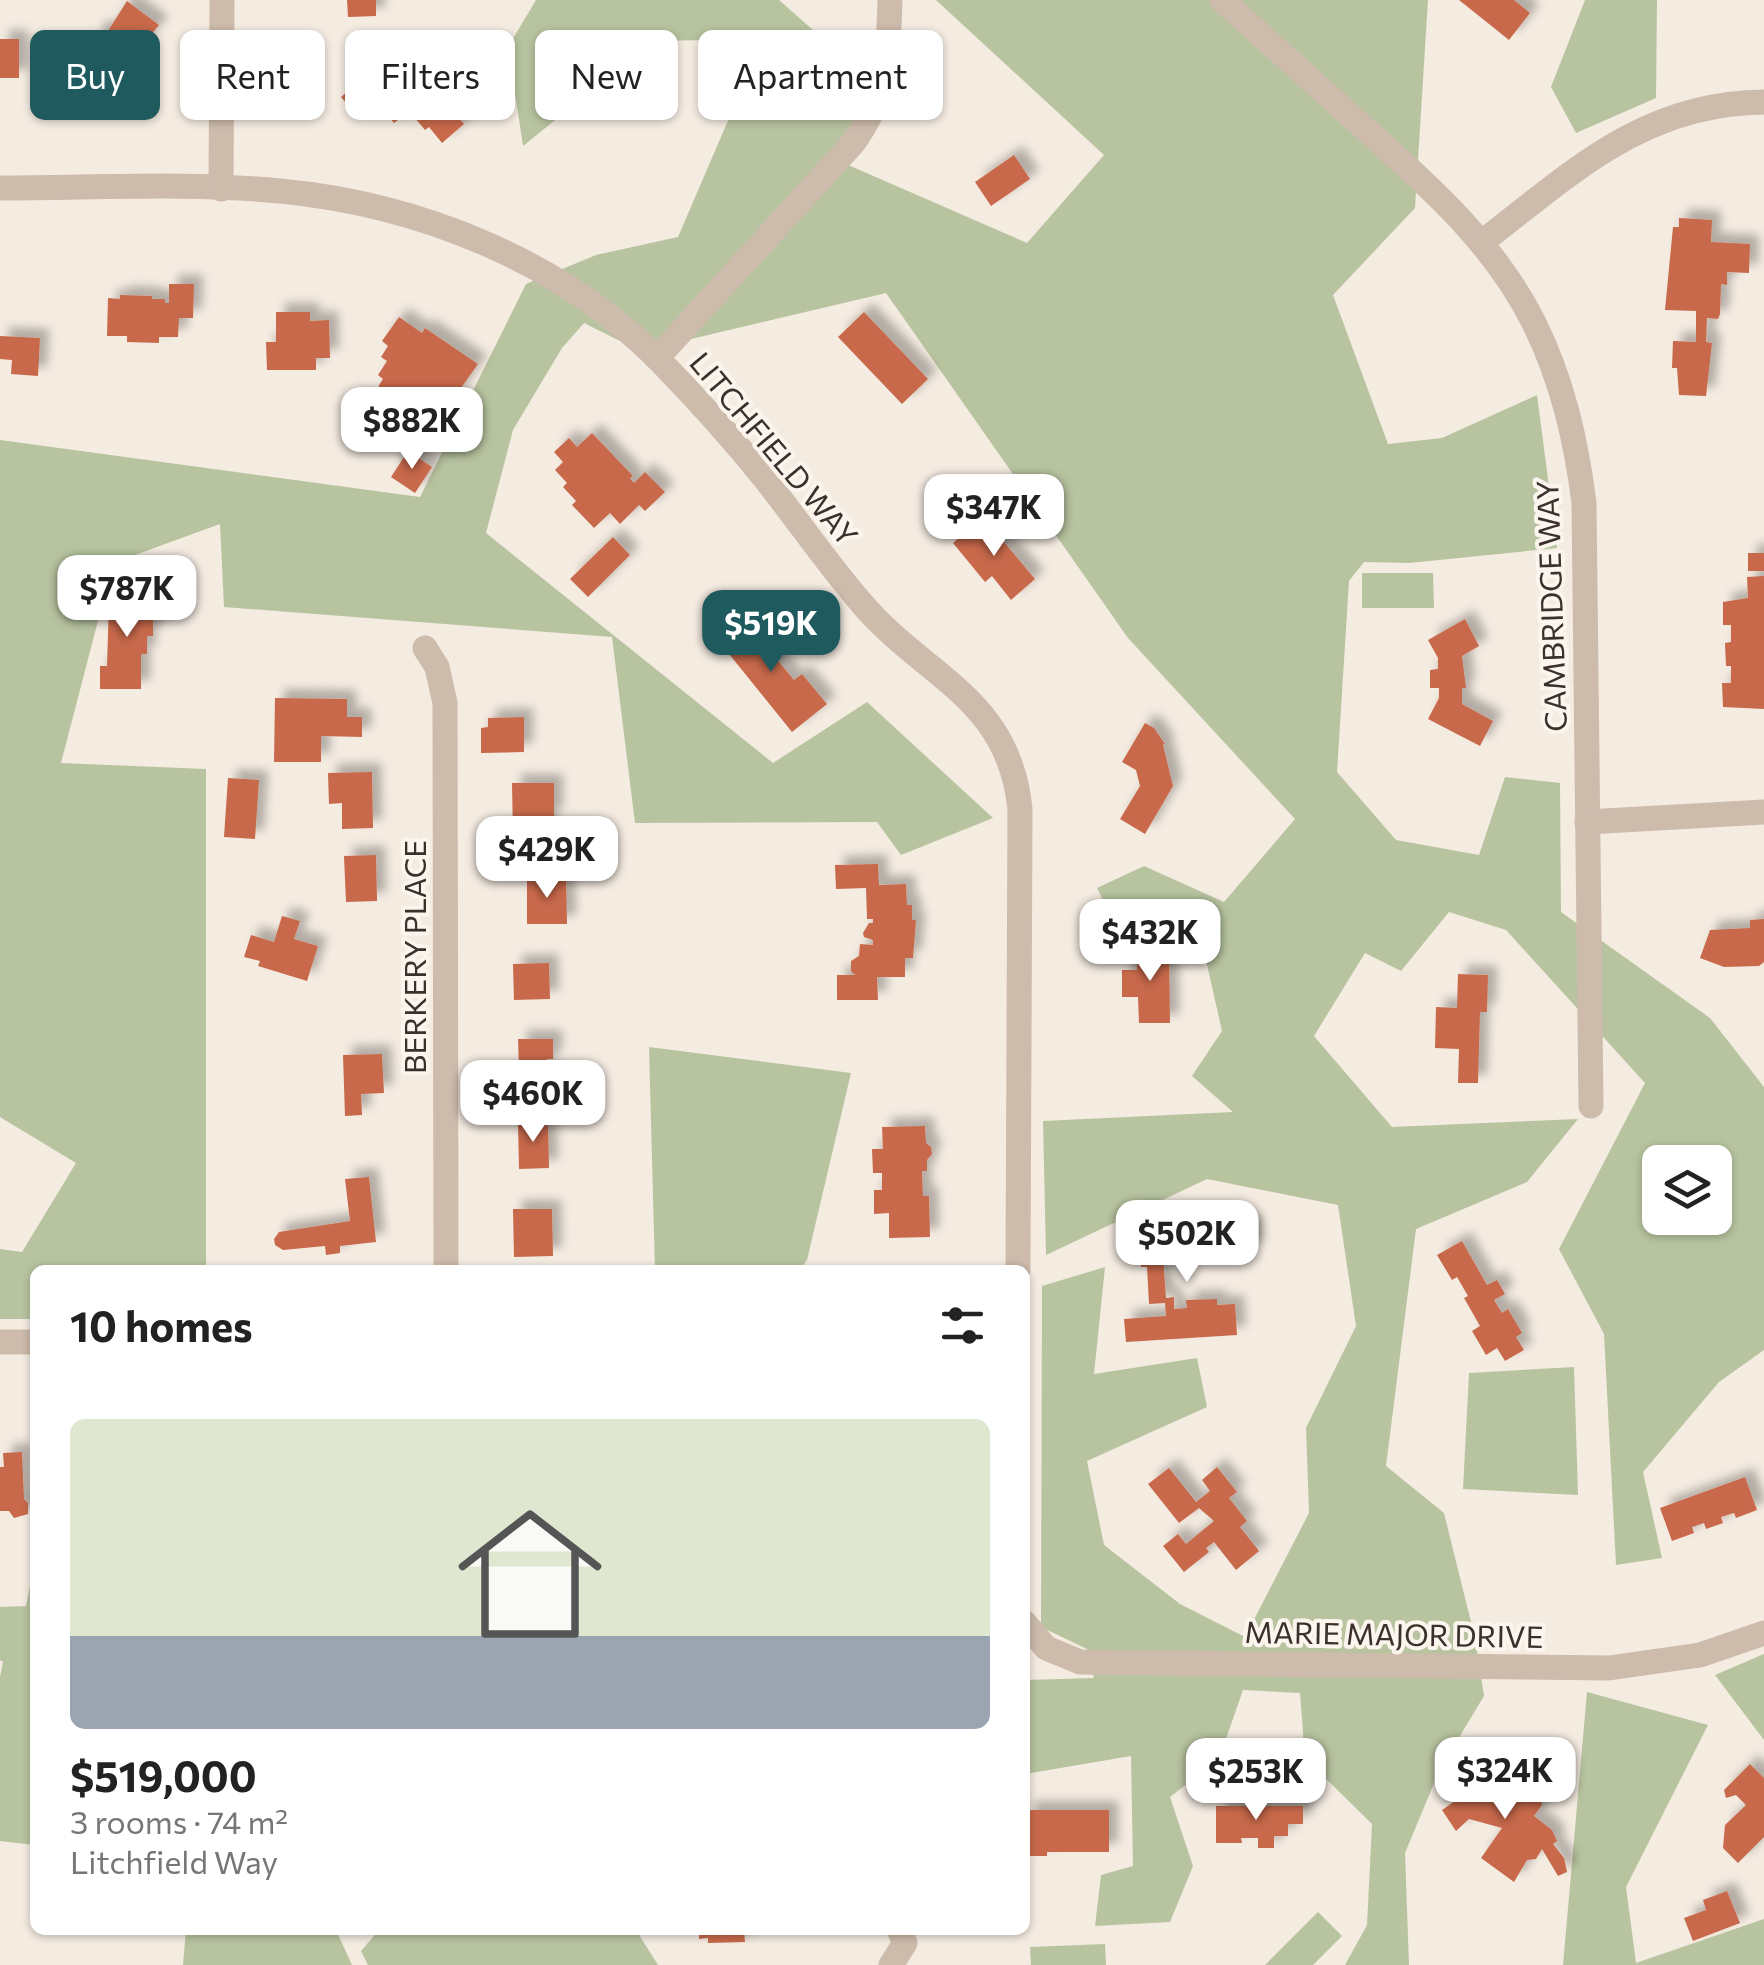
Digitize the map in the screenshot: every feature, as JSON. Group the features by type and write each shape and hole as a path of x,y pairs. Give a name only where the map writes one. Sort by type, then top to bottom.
{"street":[{"path":"222,0 222,189"},
{"path":"656,358 870,120 887,69 890,0"},
{"name":"CAMBRIDGE WAY","path":"1222,0 1444,200 1482,242 1532,320 1553,366 1578,454 1585,542 1591,1106"},
{"path":"1482,242 1628,134 1698,108 1764,102"},
{"name":"LITCHFIELD WAY","path":"0,188 278,191 332,198 437,224 536,270 583,298 656,358 763,476 864,606 972,702 1004,744 1012,764 1018,786 1020,826 1018,1265"},
{"name":"BERKERY PLACE","path":"425,648 437,667 445,703 446,1265"},
{"path":"1587,822 1764,812"},
{"path":"0,1342 30,1342"},
{"name":"MARIE MAJOR DRIVE","path":"1035,1654 1080,1662 1609,1668 1700,1655 1764,1633"}],"green space":[{"path":"536,0 779,0 813,30 698,30 698,40 678,41 678,30 535,30 535,120 555,120 523,146 515,93 515,35"},
{"path":"936,0 1428,0 1415,208 1333,295 1388,444 1442,438 1537,395 1557,548 1409,563 1364,562 1349,581 1337,772 1396,840 1479,855 1505,777 1560,783 1561,912 1710,1018 1764,1087 1764,1350 1719,1382 1643,1472 1662,1558 1616,1565 1604,1334 1559,1249 1645,1083 1506,930 1449,912 1401,971 1365,953 1314,1036 1392,1127 1578,1119 1527,1182 1416,1229 1386,1466 1444,1513 1475,1638 1484,1696 1440,1769 1405,1853 1409,1965 1345,1965 1367,1925 1372,1824 1305,1758 1300,1693 1243,1690 1219,1759 1170,1797 1193,1866 1170,1922 1095,1926 1101,1875 1133,1866 1131,1756 1030,1773 1030,1680 1094,1678 1087,1649 1041,1627 1042,1286 1105,1267 1094,1374 1197,1358 1207,1407 1087,1461 1104,1545 1180,1604 1245,1637 1309,1513 1306,1428 1356,1326 1338,1205 1207,1179 1046,1255 1043,1121 1233,1112 1192,1076 1222,1031 1203,947 1117,928 1097,888 1144,866 1224,902 1295,819 1128,638 886,293 640,351 584,323 562,348 513,430 486,533 773,763 867,702 993,818 901,855 877,822 635,823 612,637 224,607 220,524 113,563 61,763 206,769 206,1265 30,1265 30,1319 0,1319 0,1249 22,1252 76,1163 0,1117 0,440 420,497 526,284 596,255 678,237 728,120 865,120 839,161 1027,243 1104,155"},
{"path":"1585,0 1657,0 1656,98 1576,133 1551,87"},
{"path":"1362,573 1433,573 1434,608 1362,608"},
{"path":"649,1047 851,1073 804,1265 655,1265"},
{"path":"1574,1367 1578,1495 1463,1489 1469,1373"},
{"path":"30,1586 30,1844 0,1841 0,1607 26,1606"},
{"path":"1764,1654 1764,1740 1715,1675"},
{"path":"1587,1692 1708,1725 1626,1887 1636,1963 1764,1919 1764,1965 1563,1965"},
{"path":"1318,1912 1342,1936 1313,1965 1265,1965"},
{"path":"186,1935 338,1935 352,1965 183,1965"},
{"path":"375,1935 639,1935 658,1965 368,1965 361,1951"},
{"path":"1105,1944 1106,1965 1031,1965 1030,1947"}],"building":[{"path":"347,0 376,0 376,16 348,17"},
{"path":"1459,0 1514,0 1530,13 1509,40"},
{"path":"127,1 159,25 155,30 109,30"},
{"path":"0,39 19,39 19,78 0,78"},
{"path":"417,120 461,120 464,124 442,143 429,127 425,130"},
{"path":"1014,155 1030,179 991,206 975,182"},
{"path":"1679,218 1712,220 1711,242 1750,244 1749,273 1727,272 1727,285 1721,284 1718,319 1707,318 1706,342 1712,343 1706,396 1679,395 1677,368 1672,368 1673,341 1696,342 1696,311 1665,310 1673,227 1679,227"},
{"path":"169,284 194,284 193,318 179,318 178,337 159,337 159,343 127,342 127,336 107,336 108,298 152,296 169,303"},
{"path":"276,312 310,312 310,321 329,320 330,358 316,358 316,370 267,370 266,342 276,342"},
{"path":"864,312 928,379 902,404 838,337"},
{"path":"399,317 422,333 425,328 478,364 451,402 445,398 424,429 403,414 410,403 397,394 385,400 379,395 383,379 378,375 387,361 381,357 388,346 382,341"},
{"path":"0,336 40,338 38,376 11,374 12,360 0,359"},
{"path":"592,433 633,476 630,478 634,483 645,472 665,492 645,511 639,505 620,524 610,513 594,528 572,505 576,501 555,470 563,462 554,452 569,438 577,447"},
{"path":"408,451 432,467 415,493 391,477"},
{"path":"983,517 1035,579 1011,600 992,576 985,582 953,543"},
{"path":"613,537 630,555 588,597 570,579"},
{"path":"1748,553 1764,553 1764,571 1748,571"},
{"path":"1764,576 1764,709 1723,707 1722,683 1731,683 1725,643 1731,642 1731,625 1723,625 1723,602 1748,598 1747,577"},
{"path":"132,585 142,585 145,599 149,599 149,619 153,619 153,636 147,636 147,654 141,654 141,689 100,689 100,666 107,666 109,602 118,602 118,592 128,592"},
{"path":"746,615 794,680 802,674 827,704 792,732 717,639"},
{"path":"1465,619 1479,646 1462,656 1466,688 1462,688 1462,704 1493,721 1480,746 1428,719 1439,698 1439,688 1430,688 1430,670 1438,669 1438,658 1428,640"},
{"path":"275,698 347,699 347,717 362,717 362,737 321,736 321,762 274,762"},
{"path":"524,717 524,752 481,753 481,728 488,727 488,718"},
{"path":"1145,723 1154,728 1165,744 1173,786 1145,834 1120,819 1140,786 1136,770 1122,762"},
{"path":"372,772 373,828 342,829 342,803 329,804 328,773"},
{"path":"228,778 259,780 255,839 224,837"},
{"path":"512,783 554,783 554,817 548,817 549,836 513,837"},
{"path":"376,855 377,901 346,902 344,856"},
{"path":"878,864 879,885 906,884 907,905 912,905 912,920 916,920 913,958 905,958 905,977 877,977 878,1000 837,1000 837,975 855,975 851,961 859,956 860,944 873,945 873,940 863,933 873,919 867,919 866,888 836,889 835,865"},
{"path":"527,877 566,877 567,924 527,924"},
{"path":"282,916 300,921 294,939 318,946 307,981 258,966 260,961 244,957 251,935 274,942"},
{"path":"1764,919 1764,962 1759,966 1724,967 1700,958 1710,930 1750,928 1750,920"},
{"path":"1137,945 1169,945 1170,1023 1139,1023 1138,997 1122,997 1122,970 1137,970"},
{"path":"549,963 550,999 514,1000 513,964"},
{"path":"1458,974 1488,975 1487,1012 1480,1012 1478,1083 1458,1083 1459,1049 1435,1048 1436,1007 1457,1008"},
{"path":"518,1039 553,1039 553,1059 547,1059 548,1068 519,1068"},
{"path":"382,1054 384,1093 361,1094 362,1115 345,1116 343,1055"},
{"path":"518,1122 548,1122 549,1168 519,1169"},
{"path":"925,1126 926,1143 932,1154 927,1160 927,1171 922,1171 923,1196 929,1196 930,1237 889,1238 889,1213 874,1214 874,1190 882,1190 882,1173 873,1173 872,1149 883,1149 882,1127"},
{"path":"369,1177 376,1242 340,1246 340,1253 326,1255 325,1246 283,1250 275,1245 279,1232 350,1221 345,1179"},
{"path":"513,1209 552,1209 553,1256 514,1257"},
{"path":"1253,1224 1255,1250 1163,1256 1166,1298 1174,1297 1174,1309 1187,1308 1186,1300 1217,1299 1217,1305 1235,1304 1237,1335 1126,1342 1124,1319 1166,1316 1165,1303 1149,1304 1147,1267 1141,1267 1140,1252 1148,1251 1147,1231"},
{"path":"1462,1241 1487,1285 1497,1280 1505,1294 1494,1300 1502,1313 1508,1309 1522,1333 1516,1337 1524,1350 1505,1361 1497,1348 1486,1355 1472,1331 1480,1326 1464,1298 1468,1296 1457,1277 1452,1280 1437,1255"},
{"path":"22,1452 28,1514 14,1518 9,1511 0,1511 0,1467 4,1467 3,1453"},
{"path":"1217,1467 1237,1492 1229,1498 1247,1521 1240,1527 1259,1551 1236,1570 1214,1542 1206,1548 1209,1552 1184,1572 1163,1546 1178,1534 1186,1544 1214,1521 1199,1508 1179,1523 1148,1484 1169,1468 1196,1502 1210,1491 1202,1480"},
{"path":"1745,1477 1757,1510 1736,1518 1734,1513 1721,1517 1723,1523 1706,1529 1704,1523 1692,1527 1694,1533 1672,1541 1660,1508"},
{"path":"1750,1764 1764,1778 1764,1837 1738,1863 1723,1848 1725,1825 1746,1805 1736,1795 1726,1798 1724,1790"},
{"path":"1460,1767 1499,1783 1538,1791 1542,1805 1534,1816 1552,1830 1557,1841 1553,1844 1564,1858 1567,1872 1558,1876 1542,1849 1536,1859 1527,1860 1514,1882 1481,1858 1502,1828 1469,1819 1456,1831 1442,1810 1458,1799 1452,1781 1454,1770"},
{"path":"1216,1806 1303,1806 1303,1824 1288,1824 1288,1836 1274,1836 1274,1848 1258,1848 1258,1838 1241,1838 1242,1843 1216,1843"},
{"path":"1030,1810 1109,1810 1109,1852 1047,1852 1047,1856 1030,1856"},
{"path":"1727,1891 1740,1923 1693,1941 1684,1918 1706,1910 1703,1900"},
{"path":"699,1935 744,1935 745,1942 708,1943 708,1938 699,1939"}]}
